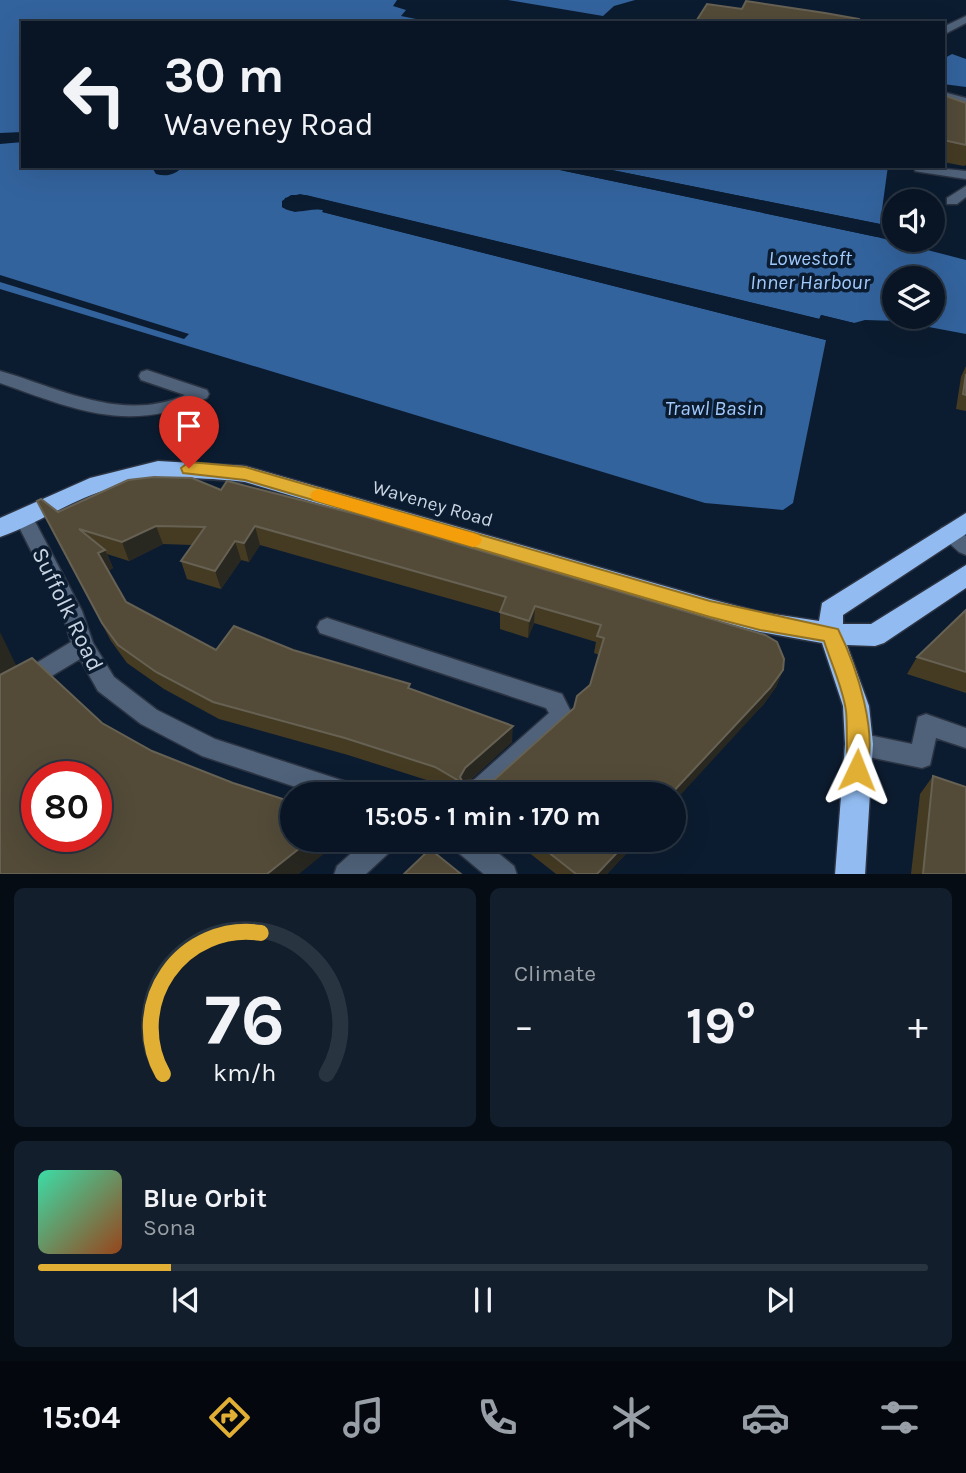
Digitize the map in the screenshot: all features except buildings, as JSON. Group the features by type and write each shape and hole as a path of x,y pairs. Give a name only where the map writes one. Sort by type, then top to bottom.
{"highway":[{"name":"Waveney Road","path":"0,528 108,481 155,469 189,468 245,474 710,609 760,622 831,634 875,635 966,575"},
{"path":"850,874 859,744 856,706 831,634 831,610 960,534"}],"street":[{"path":"945,31 966,19"},
{"path":"945,93 966,95"},
{"path":"945,94 966,102"},
{"path":"920,168 966,175"},
{"path":"952,201 966,190"},
{"path":"0,377 82,406 110,411 157,410 175,406 201,394 147,376"},
{"name":"Suffolk Road","path":"23,517 72,611 83,646 106,684 149,717 210,748 313,782"},
{"path":"327,627 554,701 562,716 488,782"},
{"path":"0,697 83,646"},
{"path":"859,744 922,757 926,724 966,738"},
{"path":"346,874 371,852"},
{"path":"478,852 505,874"}],"water":[{"path":"0,0 397,0 393,6 406,10 401,16 426,21 21,21 21,132 0,133"},
{"path":"508,0 635,0 614,6 603,16"},
{"path":"952,54 966,59 966,87 945,84 945,58"},
{"name":"Trawl Basin","path":"21,142 21,168 152,168 156,174 163,175 174,173 181,168 550,168 877,237 882,238 882,252 935,252 966,260 966,334 939,329 945,329 945,266 882,266 882,321 854,323 821,315 820,319 306,195 291,195 282,201 282,207 287,210 324,210 323,212 826,340 793,503 783,510 705,503 0,289 0,144"},
{"path":"602,168 888,168 885,189 882,189 880,224"}],"pier":[{"path":"550,168 568,168 878,233 877,237"},
{"path":"590,168 602,168 880,224 879,228"},
{"path":"300,194 819,319 821,315 854,323 850,326 823,319 819,323 305,198 292,199 285,204 295,209 311,204 325,206 327,210 829,338 826,340 322,212 323,210 312,207 295,212 282,207 285,198"},
{"path":"0,275 189,334 184,339 0,282"}],"slow traffic":[{"path":"319,495 473,540"}],"route":[{"path":"189,468 245,474 710,609 760,622 831,634 856,706 859,744 857,770"}],"water label":[{"name":"Lowestoft Inner Harbour","path":"810,270"}]}
